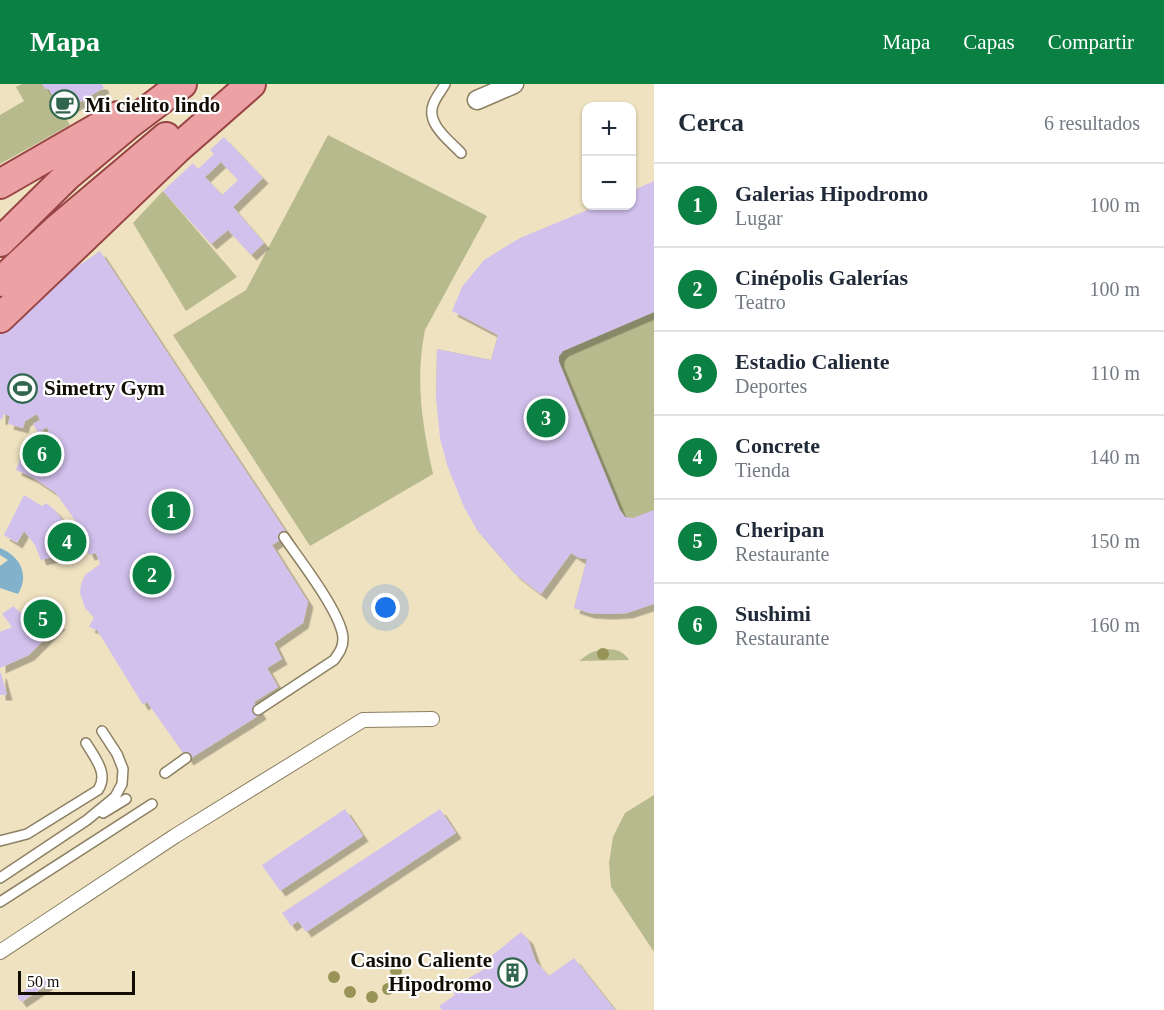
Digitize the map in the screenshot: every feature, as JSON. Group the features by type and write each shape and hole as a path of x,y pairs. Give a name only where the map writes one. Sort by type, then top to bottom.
{"main road":[{"path":"5,181 180,84"},
{"path":"0,242 67,176 180,84"},
{"path":"0,318 156,144 249,84"},
{"path":"5,181 25,185 40,204 66,247"},
{"path":"0,282 66,247"}],"street":[{"path":"477,100 514,84"},
{"path":"0,952 175,836 363,720 432,719"}],"lane":[{"path":"446,84 432,106 433,119 437,128 461,153"},
{"path":"258,710 334,660 341,651 343,637 336,614 284,537"},
{"path":"87,820 115,797 122,784 123,769 117,754 102,731"},
{"path":"0,841 27,834 98,790 103,783 103,774 86,743"},
{"path":"165,773 186,758"},
{"path":"0,878 87,820 126,799"},
{"path":"0,902 152,804"}],"green space":[{"path":"22,84 42,84 46,89 48,88 70,125 0,164 0,115 24,101 16,87"},
{"path":"328,135 487,216 425,330 420,367 421,402 433,474 310,546 173,335 246,290"},
{"path":"163,191 237,277 186,311 133,223"},
{"path":"654,246 654,604 634,610 595,613 574,608 587,559 579,558 571,553 515,574 477,530 436,398 437,349 491,360 498,335"},
{"path":"602,649 617,650 629,660 579,661 590,653"},
{"path":"654,795 654,952 611,887 609,863 613,837 625,813"}],"water":[{"path":"0,548 13,556 21,567 23,580 18,594 0,588 0,566 8,560 0,555"}],"building":[{"path":"42,84 102,84 104,88 88,97 90,99 84,102 83,100 62,113 48,88 46,90"},
{"path":"224,137 263,178 233,207 264,243 251,255 228,230 211,244 163,191 193,163 198,169 214,154 210,150","holes":["221,162 238,180 222,195 205,177"]},
{"path":"654,181 654,312 563,351 559,356 559,362 620,510 625,517 633,518 654,510 654,604 627,613 589,613 574,608 587,559 579,558 571,553 541,594 515,574 477,530 464,507 447,465 440,438 436,398 437,349 491,360 498,335 452,311 462,287 484,260 520,238 587,210 636,210 636,189"},
{"path":"100,251 288,535 272,545 308,602 303,623 274,643 282,659 267,668 278,687 254,702 261,714 188,760 147,702 143,705 97,630 89,627 94,617 85,608 80,593 85,575 100,564 96,553 89,555 84,544 88,542 56,493 32,477 16,470 21,457 48,442 44,434 49,432 47,427 38,433 33,424 40,420 37,414 25,421 23,428 8,424 10,416 4,414 0,420 0,330 13,311"},
{"path":"24,495 42,506 46,503 54,509 70,530 77,551 41,560 35,545 24,531 17,543 4,535"},
{"path":"32,604 60,624 29,655 0,668 0,632 12,627 2,614 13,606 23,615"},
{"path":"1,673 7,695 0,695"},
{"path":"345,809 363,836 280,891 262,865"},
{"path":"440,809 456,833 306,932 298,921 291,926 282,913"},
{"name":"Casino Caliente Hipodromo","path":"521,932 528,939 536,962 549,976 574,958 615,1010 442,1010 439,1006 455,995 451,988 488,967 484,962"},
{"path":"44,977 48,984 21,1002 17,996"}],"place":[{"name":"Mi cielito lindo","path":"64,105"},
{"name":"Simetry Gym","path":"23,388"},
{"name":"Estadio Caliente","path":"546,418"},
{"name":"Sushimi","path":"42,454"},
{"name":"Galerias Hipodromo","path":"171,511"},
{"name":"Concrete","path":"67,542"},
{"name":"Cinépolis Galerías","path":"152,575"},
{"name":"Cheripan","path":"43,619"},
{"name":"Casino Caliente Hipodromo","path":"513,972"}]}
